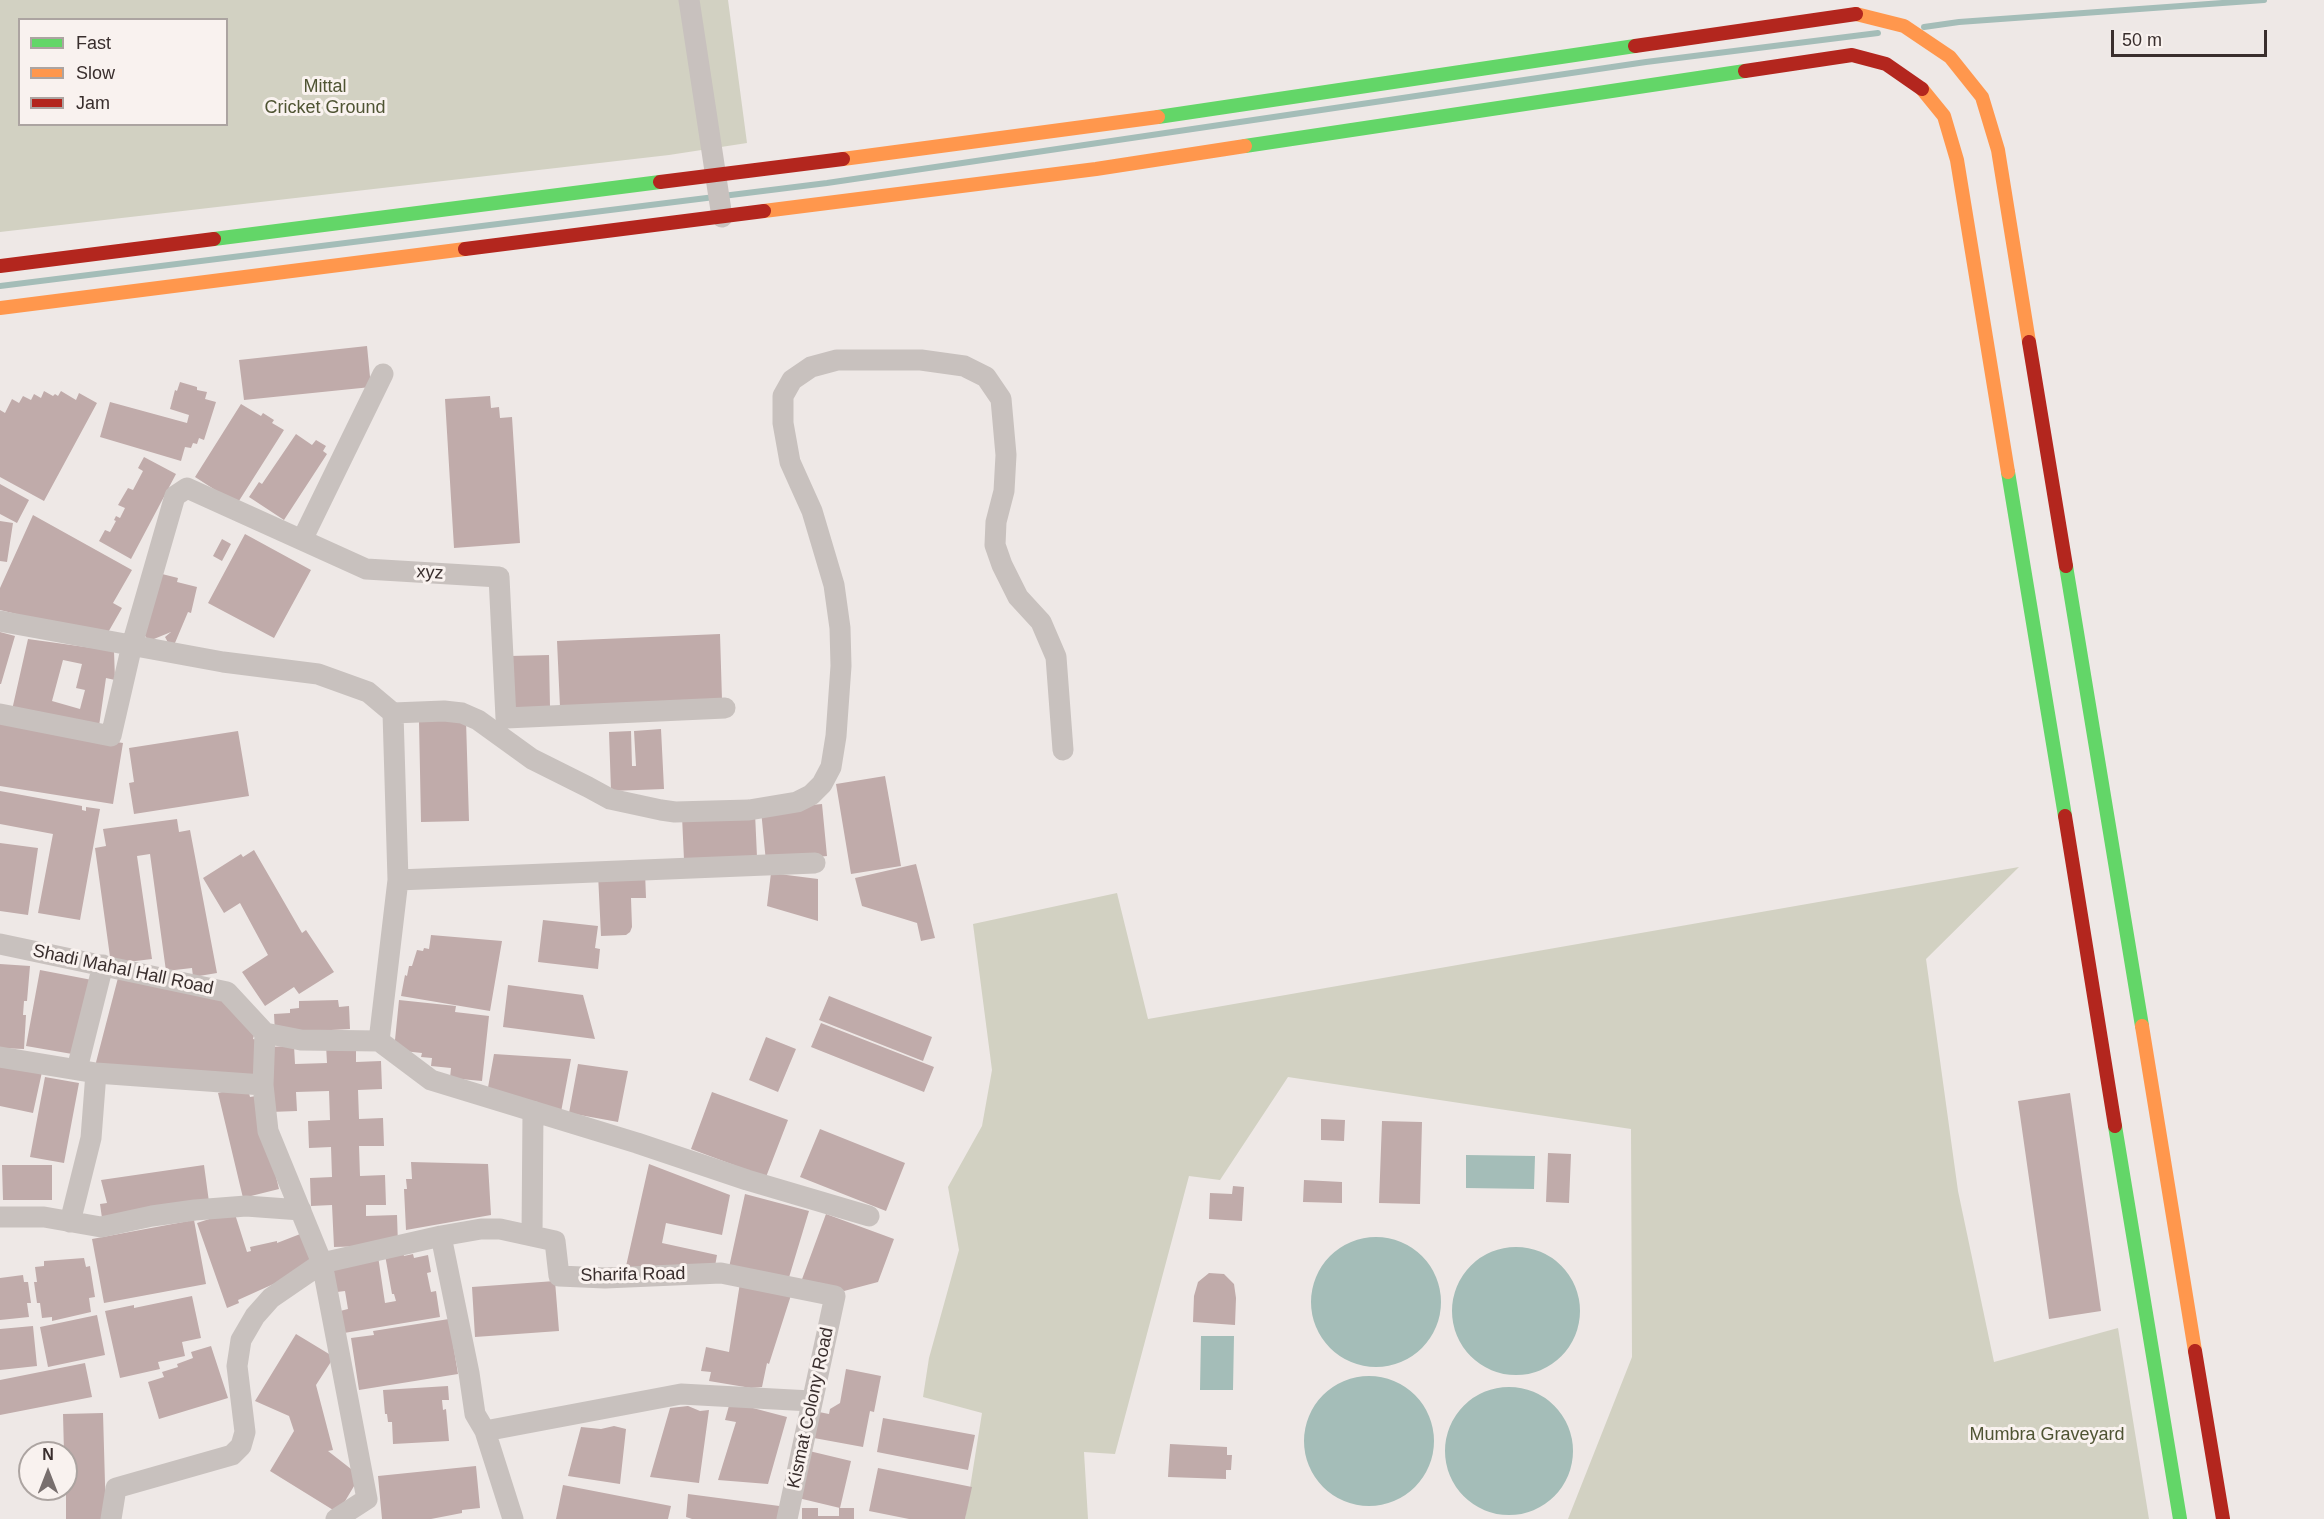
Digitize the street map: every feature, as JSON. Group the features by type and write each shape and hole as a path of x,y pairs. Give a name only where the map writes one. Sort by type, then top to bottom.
{"street":[{"path":"689,0 719,196"},
{"path":"0,308 719,196 1090,127 1854,13 1904,26 1950,57 1982,97 1998,150 2223,1519"},
{"path":"0,266 719,196 1096,169 1852,55 1886,64 1922,88 1944,116 1957,159 2181,1519"},
{"path":"0,621 223,662 318,674 369,692 393,713 444,711 462,713 478,720 532,759 610,799 675,812 749,810 797,802 811,795 822,784 831,767 836,736 841,666 840,628 834,585 812,511 790,462 783,423 783,396 792,380 811,367 837,360 921,360 964,366 986,377 1001,399 1006,455 1004,491 996,522 995,545 1018,597 1041,622 1056,657 1063,750"},
{"path":"302,540 383,374"},
{"name":"xyz","path":"132,645 175,496 187,488 366,569 499,577 506,718 725,708"},
{"path":"0,714 111,736 132,645"},
{"path":"379,1041 398,880 393,713"},
{"path":"398,880 815,863"},
{"name":"Shadi Mahal Hall Road","path":"0,944 227,992 265,1033"},
{"path":"70,1222 91,1138 86,1071 104,966"},
{"path":"336,1519 367,1499 322,1263 268,1131 263,1085 265,1033 301,1040 379,1041 431,1080 869,1216"},
{"path":"0,1057 86,1071 263,1085"},
{"path":"532,1236 533,1111"},
{"path":"0,1217 44,1217 101,1227 195,1210 246,1206 301,1210"},
{"name":"Sharifa Road","path":"322,1263 441,1236 482,1229 501,1229 555,1241 559,1276 605,1278 721,1273 835,1296"},
{"path":"441,1236 475,1414 485,1431 513,1519"},
{"path":"111,1519 116,1488 232,1455 241,1446 245,1432 237,1366 241,1340 255,1316 271,1298 322,1263"},
{"name":"Kismat Colony Road","path":"787,1519 835,1296"},
{"path":"485,1431 681,1394 811,1401"}],"green space":[{"name":"Mittal Cricket Ground","path":"0,0 728,0 747,143 669,155 0,232"},
{"name":"Mumbra Graveyard","path":"2019,867 1926,959 1958,1191 1994,1362 2118,1328 2149,1519 1568,1519 1632,1357 1631,1129 1288,1077 1220,1180 1189,1176 1115,1454 1084,1452 1088,1519 965,1519 982,1413 923,1397 929,1358 959,1250 948,1187 982,1126 992,1070 973,924 1117,893 1148,1019"}],"water":[{"path":"1466,1155 1535,1156 1534,1189 1466,1188"},
{"path":"1376,1237 1401,1242 1422,1256 1436,1277 1441,1302 1436,1327 1422,1348 1401,1362 1376,1367 1351,1362 1330,1348 1316,1327 1311,1302 1316,1277 1330,1256 1351,1242"},
{"path":"1516,1247 1541,1251 1562,1265 1576,1286 1580,1311 1576,1336 1562,1357 1541,1371 1516,1375 1491,1371 1470,1357 1456,1336 1452,1311 1456,1286 1470,1265 1491,1251"},
{"path":"1201,1336 1234,1336 1233,1390 1200,1390"},
{"path":"1369,1376 1394,1381 1415,1395 1429,1416 1434,1441 1429,1466 1415,1487 1394,1501 1369,1506 1344,1501 1323,1487 1309,1466 1304,1441 1309,1416 1323,1395 1344,1381"},
{"path":"1509,1387 1534,1391 1555,1405 1569,1426 1573,1451 1569,1476 1555,1497 1534,1511 1509,1515 1484,1511 1463,1497 1449,1476 1445,1451 1449,1426 1463,1405 1484,1391"}],"building":[{"path":"367,346 371,387 244,400 239,360"},
{"path":"180,382 207,392 205,399 216,402 204,440 199,438 197,444 193,443 191,448 185,447 181,461 100,437 110,402 187,423 189,415 170,409 175,390 177,391"},
{"path":"44,391 58,396 61,391 76,400 79,393 97,403 44,501 0,477 0,410 5,413 12,399 19,403 23,396 31,400 34,394 41,398"},
{"path":"490,396 491,408 499,407 500,418 512,417 520,543 454,548 445,399"},
{"path":"241,404 261,416 263,413 274,420 272,423 284,430 237,504 195,477"},
{"path":"296,434 312,445 316,440 326,446 323,451 327,454 284,520 249,497 259,482 262,484"},
{"path":"144,457 176,474 131,559 99,541 105,530 110,532 116,516 120,518 125,508 118,505 128,488 133,490 143,471 138,468"},
{"path":"0,484 29,500 17,523 0,514"},
{"path":"33,515 132,570 113,603 122,608 106,636 0,610 0,588"},
{"path":"0,521 13,523 7,562 0,561"},
{"path":"245,534 311,570 274,638 208,603"},
{"path":"222,539 231,544 222,561 213,556"},
{"path":"162,574 178,578 177,582 197,587 191,613 188,612 172,650 165,637 171,632 149,641 142,632"},
{"path":"0,632 15,636 1,684 0,684"},
{"path":"720,634 722,700 560,707 557,641"},
{"path":"28,639 114,651 115,680 106,678 99,726 12,710","holes":["63,660 82,664 76,688 85,690 80,709 52,701"]},
{"path":"549,655 550,707 511,707 510,656"},
{"path":"466,720 469,821 421,822 419,721"},
{"path":"0,723 123,743 113,804 0,786"},
{"path":"661,729 664,789 611,791 609,732 631,731 632,766 636,766 634,731"},
{"path":"238,731 249,796 134,814 129,783 134,782 129,748"},
{"path":"885,776 901,866 851,874 836,784"},
{"path":"0,791 82,806 82,810 86,811 86,807 100,809 80,920 38,913 53,834 0,824"},
{"path":"822,804 827,856 766,862 761,810"},
{"path":"755,813 757,857 684,860 682,816"},
{"path":"177,819 179,832 190,830 217,973 193,977 192,968 166,971 150,854 137,856 152,959 111,964 95,848 106,846 103,829"},
{"path":"0,843 38,848 28,915 0,911"},
{"path":"254,850 302,933 306,930 334,972 299,994 294,987 265,1006 242,972 268,955 240,903 224,913 203,878 241,854 243,857"},
{"path":"916,864 935,938 921,941 917,923 862,906 855,878"},
{"path":"645,872 646,898 631,898 632,927 630,932 626,935 601,936 598,874"},
{"path":"771,873 818,879 818,921 767,906"},
{"path":"543,920 598,926 595,948 600,949 598,969 538,962"},
{"path":"431,935 502,941 490,1011 401,996 409,966 412,966 417,950 429,949"},
{"path":"0,964 30,966 27,1001 24,1001 23,1015 26,1015 24,1049 0,1048"},
{"path":"40,970 92,980 78,1055 26,1046"},
{"path":"119,974 225,995 255,1031 253,1039 261,1041 257,1080 94,1070"},
{"path":"508,985 583,995 595,1039 503,1027"},
{"path":"829,996 932,1037 923,1061 819,1020"},
{"path":"338,1000 339,1007 349,1006 350,1029 275,1033 274,1014 290,1013 290,1009 299,1008 299,1001"},
{"path":"399,1000 456,1006 455,1012 489,1016 482,1081 450,1078 451,1068 431,1066 432,1058 421,1057 422,1053 394,1050"},
{"path":"821,1023 934,1067 924,1092 811,1047"},
{"path":"766,1037 796,1049 778,1092 749,1080"},
{"path":"356,1044 356,1062 381,1061 382,1089 358,1090 359,1119 383,1118 384,1146 359,1146 360,1176 385,1175 386,1205 366,1205 366,1216 397,1215 398,1245 334,1247 332,1205 311,1206 310,1178 332,1177 331,1147 309,1148 308,1121 330,1120 329,1091 296,1092 297,1111 270,1112 267,1047 294,1046 295,1064 327,1063 326,1045"},
{"path":"494,1054 571,1059 561,1112 487,1093"},
{"path":"0,1062 42,1072 33,1113 0,1106"},
{"path":"578,1064 628,1071 618,1122 569,1113"},
{"path":"45,1077 79,1083 64,1163 30,1157"},
{"path":"242,1087 243,1094 249,1093 250,1097 256,1096 279,1189 243,1198 218,1093"},
{"path":"712,1092 788,1120 766,1177 691,1149"},
{"path":"2070,1093 2101,1311 2049,1319 2018,1101"},
{"path":"1321,1119 1345,1120 1344,1141 1321,1140"},
{"path":"1382,1121 1422,1122 1420,1204 1379,1203"},
{"path":"820,1129 905,1163 886,1211 800,1177"},
{"path":"1548,1153 1571,1154 1569,1203 1546,1202"},
{"path":"411,1162 488,1164 491,1215 406,1230 404,1189 407,1189 406,1179 412,1179"},
{"path":"649,1164 730,1195 722,1235 666,1223 662,1243 717,1255 714,1272 624,1275"},
{"path":"2,1165 52,1165 52,1200 3,1200"},
{"path":"204,1165 209,1202 102,1218 100,1204 107,1203 101,1180"},
{"path":"1304,1180 1342,1182 1342,1203 1303,1202"},
{"path":"1233,1186 1244,1187 1242,1221 1209,1219 1210,1193 1232,1194"},
{"path":"745,1194 809,1211 787,1284 728,1272"},
{"path":"234,1211 247,1252 251,1251 250,1247 277,1241 277,1243 308,1231 320,1263 238,1300 239,1303 227,1308 197,1223"},
{"path":"826,1214 894,1239 878,1282 844,1291 821,1283 801,1282"},
{"path":"194,1220 206,1284 104,1303 92,1239"},
{"path":"403,1252 404,1256 413,1254 414,1258 428,1255 431,1272 427,1273 431,1292 436,1291 440,1317 344,1333 340,1311 348,1309 345,1291 337,1292 332,1264 378,1256 385,1303 396,1301 392,1294 385,1255"},
{"path":"84,1258 86,1267 90,1266 95,1297 89,1298 91,1312 52,1321 52,1317 42,1318 34,1282 37,1282 35,1267 44,1266 44,1261"},
{"path":"1209,1273 1224,1274 1234,1284 1235,1325 1193,1322 1194,1296 1198,1282"},
{"path":"23,1275 24,1282 28,1282 31,1303 27,1303 29,1317 0,1320 0,1278"},
{"path":"555,1281 559,1331 475,1337 472,1287"},
{"path":"740,1283 792,1292 769,1364 767,1363 762,1387 751,1388 709,1381 711,1372 701,1371 706,1347 729,1352"},
{"path":"192,1296 201,1338 182,1342 185,1356 158,1362 160,1369 120,1378 105,1311 134,1305 134,1308"},
{"path":"97,1315 105,1355 48,1367 40,1327"},
{"path":"449,1319 458,1374 359,1390 351,1338 374,1335 373,1331"},
{"path":"33,1326 37,1366 0,1370 0,1329"},
{"path":"296,1334 334,1357 316,1385 333,1450 328,1451 360,1476 338,1513 270,1471 294,1431 289,1416 255,1401"},
{"path":"211,1346 228,1398 159,1419 148,1382 164,1377 162,1372 178,1367 177,1364 193,1358 191,1352"},
{"path":"85,1363 92,1397 0,1415 0,1380"},
{"path":"846,1369 881,1376 874,1412 870,1411 863,1447 814,1438 819,1412 829,1414 830,1409 840,1403"},
{"path":"448,1386 449,1400 442,1400 443,1410 446,1409 449,1441 393,1444 392,1422 388,1422 387,1414 385,1414 383,1390"},
{"path":"730,1402 787,1417 768,1484 718,1480 736,1422 725,1420"},
{"path":"688,1406 700,1411 709,1410 699,1483 650,1477 670,1408"},
{"path":"103,1413 106,1519 66,1519 66,1501 78,1501 78,1441 64,1441 63,1414"},
{"path":"883,1418 975,1435 968,1470 877,1452"},
{"path":"614,1426 626,1429 620,1484 568,1476 581,1427 601,1429"},
{"path":"1170,1444 1227,1447 1227,1455 1232,1455 1231,1470 1226,1470 1226,1479 1168,1477"},
{"path":"805,1450 851,1461 840,1508 794,1497"},
{"path":"476,1466 480,1508 462,1510 462,1513 431,1519 382,1519 378,1476"},
{"path":"878,1468 972,1487 965,1519 909,1519 869,1511"},
{"path":"563,1485 671,1506 668,1519 556,1519"},
{"path":"688,1494 787,1507 783,1519 692,1519 686,1517"},
{"path":"802,1508 818,1508 818,1516 839,1516 839,1508 854,1508 854,1519 802,1519"}],"waterway":[{"path":"1924,27 1959,22 2264,0"},
{"path":"0,286 827,183 1646,62 1878,33"}],"traffic: fast":[{"path":"1158,117 1635,46"},
{"path":"1245,146 1745,71"},
{"path":"214,239 660,182"},
{"path":"2008,472 2065,816"},
{"path":"2066,566 2142,1026"},
{"path":"2115,1126 2180,1519"}],"traffic: slow":[{"path":"1856,14 1904,26 1950,57 1982,97 1998,150 2029,342"},
{"path":"1922,89 1944,116 1957,160 2008,472"},
{"path":"843,159 1158,117"},
{"path":"764,211 1096,169 1245,146"},
{"path":"0,308 465,249"},
{"path":"2142,1026 2195,1351"}],"traffic: jam":[{"path":"1635,46 1856,14"},
{"path":"1745,71 1852,55 1886,64 1922,89"},
{"path":"660,182 843,159"},
{"path":"465,249 764,211"},
{"path":"0,266 214,239"},
{"path":"2029,342 2066,566"},
{"path":"2065,816 2115,1126"},
{"path":"2195,1351 2223,1519"}]}
